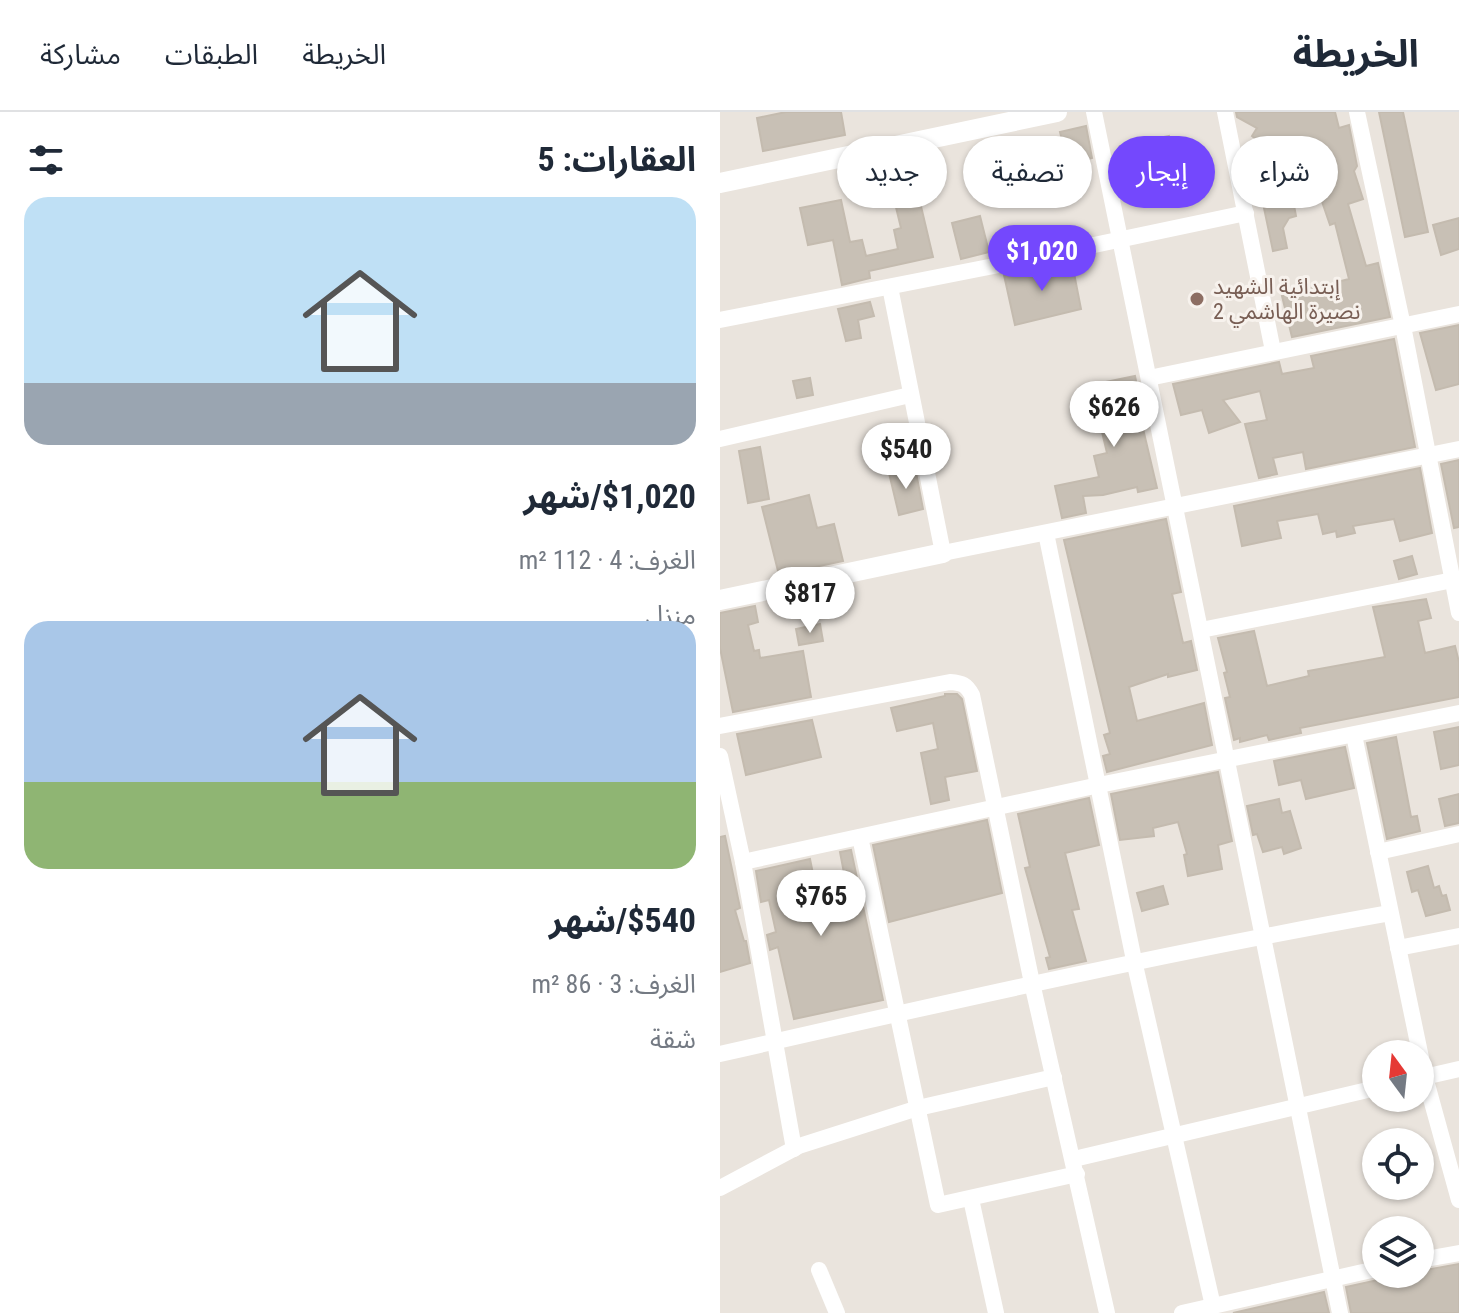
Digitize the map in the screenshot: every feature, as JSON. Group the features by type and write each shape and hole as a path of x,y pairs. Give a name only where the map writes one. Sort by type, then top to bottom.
{"street":[{"path":"720,183 1057,112"},
{"path":"1094,112 1340,1313"},
{"path":"1225,112 1273,351"},
{"path":"1357,112 1459,613"},
{"path":"720,320 1246,213"},
{"path":"890,287 943,553"},
{"path":"1149,378 1459,314"},
{"path":"720,439 910,395"},
{"path":"720,600 1459,449"},
{"path":"1046,533 1135,965 1213,1306"},
{"path":"1201,630 1453,580"},
{"path":"720,726 950,682 962,683 972,695 1032,983 1107,1313"},
{"path":"743,862 1099,785 1459,713"},
{"path":"1354,735 1416,1040"},
{"path":"720,756 743,862 794,1149"},
{"path":"1378,852 1459,834"},
{"path":"860,837 938,1205 971,1199 1175,1134 1362,1091"},
{"path":"720,1054 1032,983 1390,913"},
{"path":"1398,948 1459,936"},
{"path":"1434,1075 1459,1069"},
{"path":"720,1188 794,1149 918,1108 1054,1077"},
{"path":"1433,1112 1459,1200"},
{"path":"971,1199 996,1313"},
{"path":"1434,1257 1459,1253"},
{"path":"819,1270 837,1313"},
{"path":"1182,1313 1362,1272"}],"building":[{"path":"786,112 841,112 845,135 763,151 757,118"},
{"path":"1236,112 1335,112 1339,128 1349,125 1357,166 1354,171 1363,199 1348,204 1366,266 1378,263 1390,317 1292,337 1282,296 1349,279 1335,223 1330,225 1324,208 1338,208 1338,136 1252,136 1257,128 1237,117"},
{"path":"1379,112 1403,112 1428,232 1405,237"},
{"path":"1086,126 1088,136 1061,136 1060,132"},
{"path":"837,201 837,208 843,208 850,242 862,240 866,256 898,249 894,230 901,228 896,208 921,208 933,257 869,271 870,278 842,285 833,240 808,245 800,208"},
{"path":"1264,208 1294,208 1296,216 1289,218 1283,228 1287,248 1273,251"},
{"path":"980,216 989,252 961,259 952,223"},
{"path":"1459,218 1459,249 1441,255 1433,225"},
{"path":"1072,263 1081,309 1015,325 1004,275"},
{"path":"870,302 874,316 858,320 861,338 846,341 838,309"},
{"path":"1459,325 1459,384 1436,390 1420,333"},
{"path":"1394,339 1415,447 1306,469 1303,452 1273,458 1277,474 1259,478 1245,424 1267,420 1260,391 1223,400 1240,422 1209,433 1202,410 1181,415 1173,384 1279,362 1282,374 1314,368 1311,356"},
{"path":"1135,376 1143,415 1140,416 1157,488 1138,492 1137,487 1083,496 1086,513 1062,518 1055,486 1099,477 1094,456 1107,453 1091,385"},
{"path":"810,378 813,395 797,398 793,381"},
{"path":"760,447 769,499 748,503 739,451"},
{"path":"1459,460 1459,527 1454,528 1441,464"},
{"path":"915,467 923,509 899,515 889,473"},
{"path":"1420,468 1432,533 1400,541 1394,519 1353,526 1355,533 1337,537 1336,531 1323,534 1318,514 1277,521 1281,538 1242,546 1234,506"},
{"path":"809,495 817,528 834,524 843,561 786,573 785,569 778,571 762,507"},
{"path":"1166,519 1181,592 1172,594 1183,643 1191,641 1197,670 1168,677 1168,674 1129,687 1137,721 1204,703 1212,745 1107,772 1103,756 1110,754 1104,735 1110,733 1064,540"},
{"path":"1412,556 1417,574 1399,579 1394,561"},
{"path":"850,586 852,595 828,602 825,591"},
{"path":"1426,599 1431,618 1418,621 1425,653 1455,646 1459,662 1459,697 1300,728 1301,733 1269,740 1267,735 1240,742 1240,738 1234,740 1225,698 1230,697 1224,673 1227,672 1218,638 1254,631 1267,686 1309,676 1308,671 1385,657 1373,607"},
{"path":"755,606 758,622 748,625 754,651 759,650 760,658 803,651 811,697 733,712 720,648 720,613"},
{"path":"820,624 823,641 799,645 796,629"},
{"path":"945,694 957,694 962,699 977,771 945,777 949,800 931,804 921,753 938,749 933,723 897,731 891,708"},
{"path":"812,720 821,757 746,775 737,734"},
{"path":"1459,727 1459,765 1441,769 1434,732"},
{"path":"1396,737 1411,817 1417,816 1420,831 1387,839 1367,743"},
{"path":"1345,747 1354,788 1306,799 1301,780 1279,785 1274,761"},
{"path":"1218,772 1232,841 1218,845 1222,869 1188,876 1184,855 1187,854 1178,822 1153,828 1154,836 1120,840 1111,794"},
{"path":"1459,794 1459,823 1445,826 1439,799"},
{"path":"1089,798 1099,845 1065,853 1079,909 1072,910 1086,961 1049,969 1046,958 1050,957 1025,868 1030,867 1018,814"},
{"path":"1279,799 1282,813 1290,811 1301,848 1284,854 1282,847 1263,852 1257,834 1253,835 1247,806"},
{"path":"987,820 1002,893 889,922 873,845"},
{"path":"725,836 740,908 735,910 750,963 720,972 720,837"},
{"path":"851,850 883,1000 794,1019 778,947 770,950 767,935 776,932 769,900 761,902 756,871 810,859 815,884 845,878 840,852"},
{"path":"1428,866 1434,888 1439,886 1442,896 1446,895 1450,910 1426,916 1418,890 1412,892 1407,872"},
{"path":"1163,886 1168,904 1142,911 1137,893"},
{"path":"1459,1264 1459,1313 1351,1313 1346,1287 1362,1284 1362,1288 1434,1288 1434,1268"},
{"path":"1324,1292 1329,1313 1233,1313"}],"place":[{"name":"إبتدائية الشهيد نصيرة الهاشمي 2","path":"1197,299"}]}
